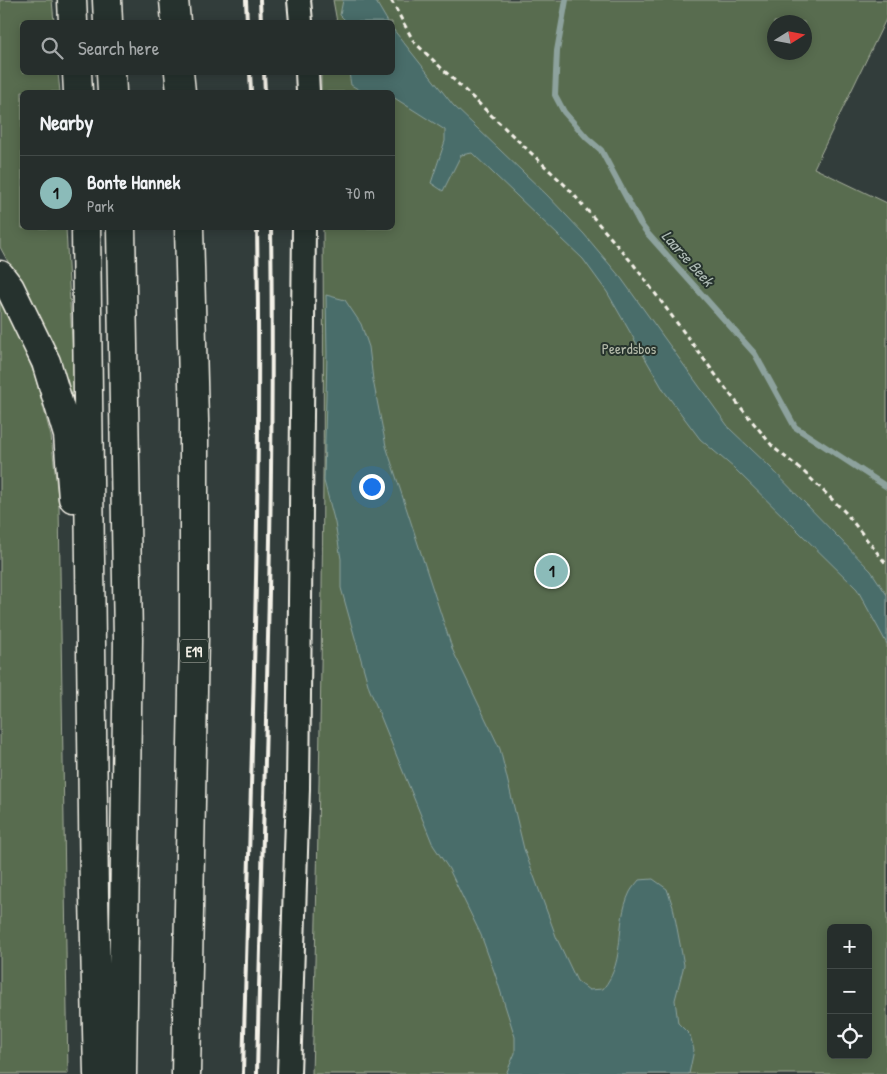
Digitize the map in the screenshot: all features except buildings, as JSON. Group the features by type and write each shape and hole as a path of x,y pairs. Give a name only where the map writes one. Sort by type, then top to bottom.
{"highway":[{"path":"72,0 74,20"},
{"path":"107,0 108,20"},
{"path":"174,0 176,20"},
{"path":"77,75 78,90"},
{"path":"111,75 112,90"},
{"path":"179,75 181,90"},
{"path":"86,230 98,1074"},
{"path":"120,230 128,639 122,1074"},
{"name":"E19","path":"186,1074 194,636 194,420 189,230"},
{"path":"0,275 10,288 46,362 68,435 78,572 91,614"}],"lane":[{"path":"299,0 301,20"},
{"path":"307,75 308,90"},
{"path":"289,1074 298,788 304,230"}],"path":[{"path":"391,0 414,42 568,188 634,265 729,393 774,448 803,471 845,512 887,566"}],"green space":[{"path":"0,0 52,0 54,20 20,20 20,75 58,75 60,90 20,90 20,230 66,230 75,398 69,399 41,323 0,247"},
{"name":"Peerdsbos","path":"333,0 887,0 887,17 814,168 887,203 887,1074 312,1074 321,651 323,230 395,230 395,90 321,90 321,75 395,75 395,20 337,20"},
{"path":"0,301 17,331 35,376 51,436 59,506 68,1074 0,1074"}],"water":[{"path":"343,0 375,0 387,20 345,20 340,15"},
{"path":"395,32 453,105 547,195 584,234 621,278 730,429 770,467 871,571 887,595 887,644 857,589 734,468 700,439 664,391 607,292 583,259 472,153 461,155 443,191 431,183 445,141 445,130 395,98 395,90 360,90 351,85 349,75 395,75"},
{"path":"326,295 345,300 361,324 369,347 373,380 386,446 453,651 500,749 524,849 557,939 577,981 589,990 603,989 615,966 622,917 631,891 639,880 653,879 667,889 673,907 684,965 675,1000 678,1023 690,1035 694,1050 689,1074 506,1074 515,1053 515,1037 495,974 481,935 449,869 433,845 369,688 341,588 341,559 335,523 324,481 327,354"}],"waterway":[{"name":"Laarse Beek","path":"566,0 557,51 555,95 564,112 587,138 601,150 640,223 648,234 755,354 795,427 887,487"}],"railway":[{"path":"246,0 247,20"},
{"path":"260,0 261,20"},
{"path":"250,75 251,90"},
{"path":"264,75 265,90"},
{"path":"243,1074 257,545 257,230"},
{"path":"257,1074 270,545 271,230"}],"place":[{"name":"Bonte Hannek","path":"552,571"}]}
